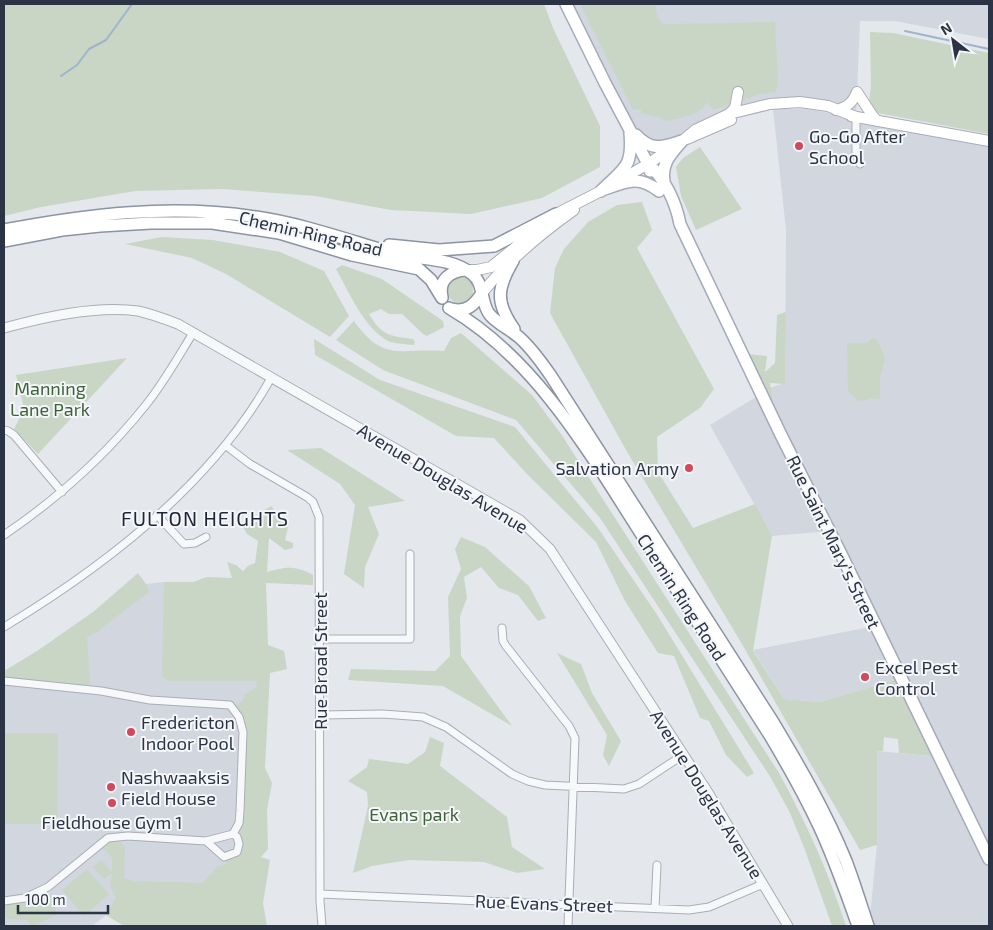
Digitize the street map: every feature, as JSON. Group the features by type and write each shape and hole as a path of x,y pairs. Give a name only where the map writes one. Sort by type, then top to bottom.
{"main road":[{"name":"Rue Saint Mary's Street","path":"566,4 648,164 651,176 662,189 670,214 680,224 781,435 843,557 989,859"},
{"path":"729,114 735,108 738,92 742,101 753,107"},
{"path":"836,110 850,104 857,92 878,121"},
{"path":"308,229 404,248 439,250 494,246 601,191 648,164 695,130 729,114 770,104 800,102 819,104 856,117"},
{"path":"629,129 643,143 652,147 664,147 700,135 742,116 773,109 806,109 989,141"},
{"path":"556,214 491,266 485,269 454,272 444,280 441,286 442,298 449,308 460,310 476,303 499,272 540,235 601,191 628,164 631,152 629,129"},
{"path":"601,191 623,182 637,180 650,183 662,189 666,160 682,141"},
{"name":"Chemin Ring Road","path":"4,230 62,219 109,214 166,210 216,212 258,217 407,257 454,264 466,270"},
{"name":"Chemin Ring Road","path":"4,241 62,230 100,226 152,223 212,224 279,233 352,255 419,269 431,280 442,298"},
{"path":"513,261 501,284 499,295 501,308 520,338"},
{"path":"466,270 475,277 482,293"},
{"name":"Chemin Ring Road","path":"482,293 484,305 490,315 520,338 551,376 783,737 827,818 846,862 868,926"},
{"name":"Chemin Ring Road","path":"449,308 477,326 535,380 568,422 600,469 796,779 835,862 858,926"}],"street":[{"path":"856,117 856,152 860,164"},
{"name":"Avenue Douglas Avenue","path":"4,328 68,314 117,310 137,311 160,317 193,333 520,520 550,549 684,755 788,926"},
{"path":"4,535 62,492 112,443 146,405 193,333"},
{"path":"4,627 78,580 157,515 226,444 245,420 272,378"},
{"path":"4,430 8,430 14,436 62,492"},
{"name":"Rue Broad Street","path":"226,444 250,464 307,497 317,509 320,525 320,894 322,926"},
{"path":"157,515 184,544 194,543 206,538"},
{"path":"320,639 410,638 410,554"},
{"path":"502,628 503,641 506,646 573,732 576,744 568,926"},
{"path":"4,681 101,691 150,700 230,705 239,717 243,732 239,823 233,834 206,841 128,836 108,838 48,887 25,898 4,901"},
{"path":"320,715 383,714 423,717 453,732 512,774 528,781 545,785 615,790 632,787 684,755"},
{"path":"206,841 224,857 230,856 237,852 239,844 237,837 233,834"},
{"path":"655,908 656,865"},
{"name":"Rue Evans Street","path":"320,894 690,910 709,907 762,884"}],"shaded area":[{"path":"566,4 989,4 989,39 895,21 860,21 856,117 989,141 989,926 869,926 877,845 877,751 939,757 901,678 820,702 784,699 753,650 875,626 830,531 772,536 710,425 772,387 785,383 786,230 773,109 806,109 853,117 828,106 753,107 682,141 643,143"},
{"path":"193,582 267,605 261,850 214,888 121,904 92,926 4,926 4,680 77,634 146,584"}],"green space":[{"path":"4,4 544,4 553,28 600,126 600,167 542,198 471,214 391,210 315,196 222,189 135,191 41,207 4,216"},
{"path":"580,4 656,4 657,16 664,24 775,22 778,82 776,92 761,94 714,110 707,102 704,107 695,113 666,121 641,113 641,109 633,110"},
{"path":"870,32 893,33 989,53 989,134 878,113 869,101 871,87"},
{"path":"700,147 742,209 696,230 681,196 676,167 683,158"},
{"path":"642,202 652,230 637,248 714,389 700,408 657,437 658,472 693,528 755,504 772,536 753,651 784,699 820,702 901,678 940,757 899,753 898,739 884,737 883,751 877,751 877,845 860,850 739,639 626,450 550,313 555,268 564,249 588,222 617,205"},
{"path":"162,237 213,240 280,252 324,271 349,316 330,337 226,274 192,258 125,244"},
{"path":"342,265 382,279 443,321 444,327 427,336 402,314 389,314 381,309 369,314 378,327 387,334 413,339 415,342 414,345 388,341 379,335 364,319 336,269"},
{"path":"460,277 469,281 473,290 469,299 460,303 451,299 447,290 451,281"},
{"path":"786,312 785,384 770,383 774,408 747,354 767,356 765,372 775,363 777,315"},
{"path":"354,321 375,343 394,351 444,351 451,338 461,333 532,395 561,434 779,773 816,848 846,926 832,926 790,813 771,778 600,518 516,420 383,370 336,340"},
{"path":"872,338 877,339 885,358 880,377 880,399 859,401 848,391 847,343 867,343"},
{"path":"314,339 380,380 515,427 598,528 656,613 754,773 747,777 726,755 709,721 700,718 674,656 658,653 625,601 596,542 527,474 494,438 456,436 315,355"},
{"name":"Manning Lane Park","path":"127,358 38,454 14,429 24,409 16,375"},
{"path":"321,448 405,501 368,507 379,534 365,567 364,588 344,574 355,505 340,484 287,450"},
{"path":"272,506 276,518 289,523 285,540 293,543 293,548 285,550 269,538 267,572 295,568 313,575 313,585 266,583 268,645 284,651 287,669 270,673 265,768 272,783 267,810 268,849 261,857 270,860 263,903 267,926 124,926 106,915 116,898 110,886 112,873 104,879 93,867 101,860 112,872 112,858 99,844 115,837 125,847 124,878 134,881 202,883 218,866 227,864 224,857 229,856 239,843 233,834 239,823 243,732 232,710 243,700 245,694 257,687 256,681 167,681 162,676 164,582 193,582 207,577 232,578 227,562 236,565 243,571 255,563 258,541 247,534 243,527 261,520 260,512"},
{"path":"461,537 485,547 529,586 546,618 538,621 518,595 499,588 481,567 464,577 467,598 460,616 461,656 512,726 443,686 348,680 351,669 435,671 450,656 448,597 461,569 455,549"},
{"path":"138,573 149,592 99,631 87,637 90,681 86,690 4,681 4,671 37,651 93,612"},
{"path":"557,653 581,664 592,693 621,741 609,766 603,755 607,735"},
{"path":"4,733 58,733 57,824 4,824"},
{"name":"Evans park","path":"430,737 444,743 440,766 507,817 512,847 545,869 517,873 484,862 409,860 372,866 353,873 368,806 367,792 348,781 367,767 369,759 408,764 425,752"},
{"path":"87,869 109,894 84,916 62,890"},
{"path":"37,893 52,894 57,915 32,926 27,920 4,919 4,901"}],"waterway":[{"path":"61,76 77,65 89,49 106,40 132,4"},
{"path":"905,31 989,49"}],"place":[{"name":"Go-Go After School","path":"799,146"},
{"name":"Salvation Army","path":"689,468"},
{"name":"Excel Pest Control","path":"865,677"},
{"name":"Fredericton Indoor Pool","path":"131,732"},
{"name":"Nashwaaksis Field House","path":"111,787"},
{"name":"Fieldhouse Gym 1","path":"112,803"}],"district":[{"name":"FULTON HEIGHTS","path":"205,518"}]}
